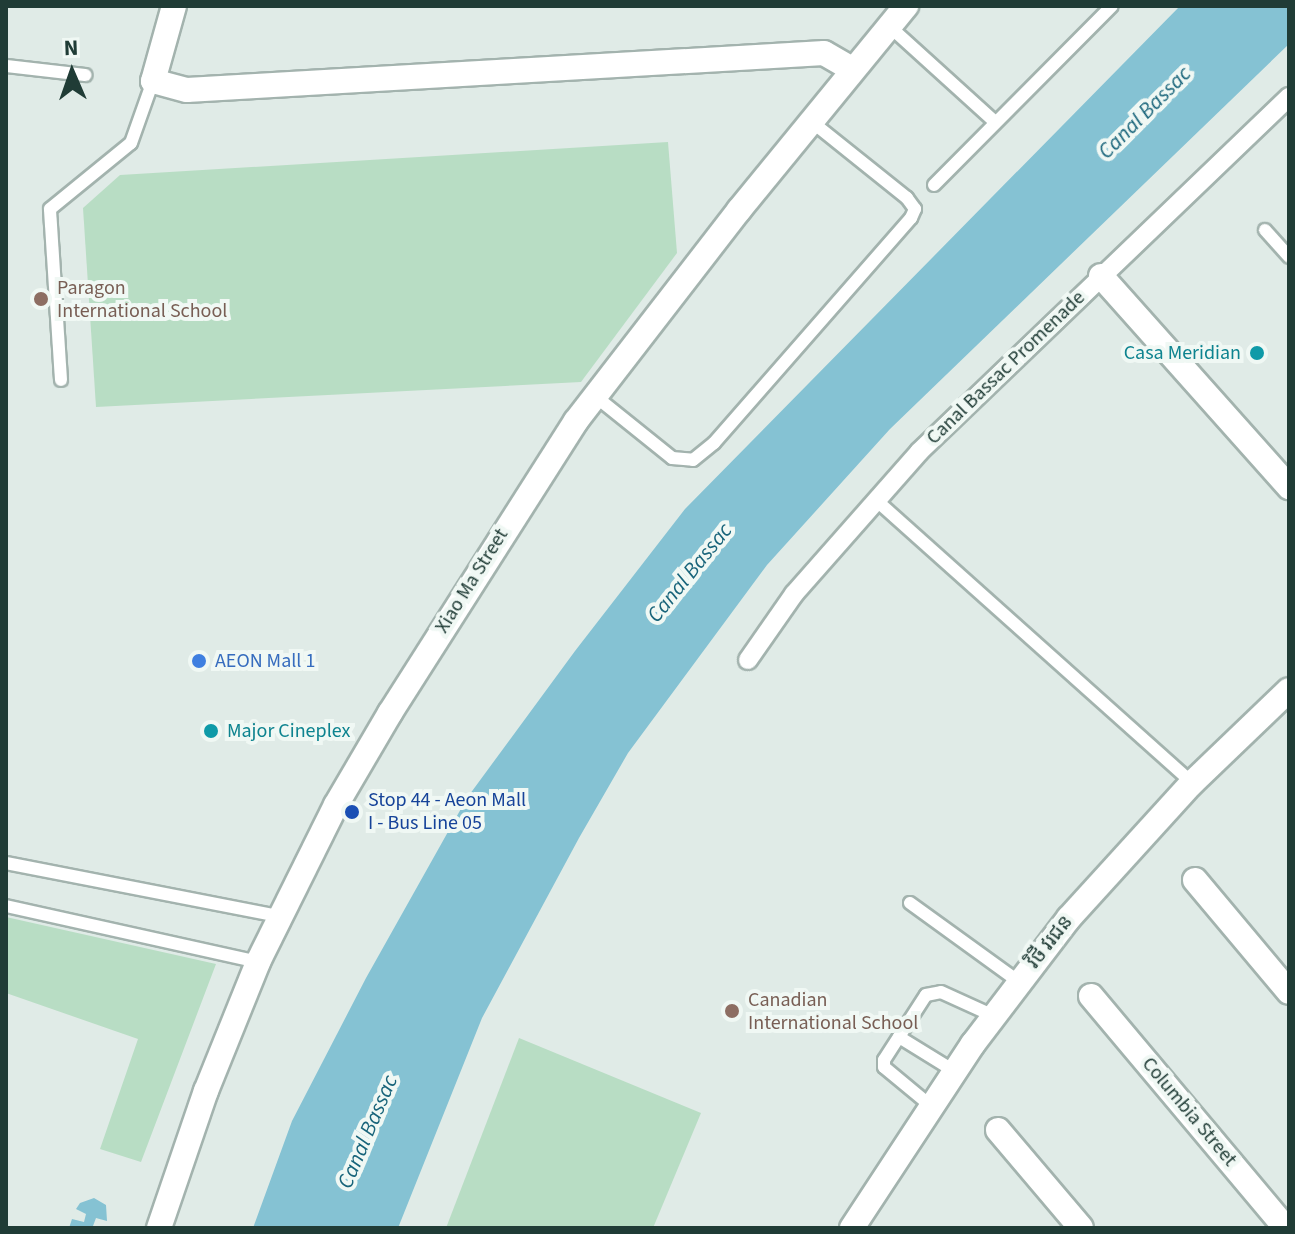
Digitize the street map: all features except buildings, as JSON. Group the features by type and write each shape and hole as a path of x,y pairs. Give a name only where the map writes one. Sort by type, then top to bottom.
{"street":[{"path":"174,6 153,81 187,90 824,53 852,69"},
{"name":"Xiao Ma Street","path":"159,1228 206,1091 258,962 336,805 390,713 521,504 595,396 852,69 906,6"},
{"name":"Canal Bassac Promenade","path":"748,660 794,594 919,452 1289,97"},
{"path":"1101,276 1289,487"},
{"name":"វិថី វរជន","path":"852,1228 954,1071 1019,982 1098,884 1192,783 1289,690"},
{"path":"1195,880 1289,992"},
{"name":"Columbia Street","path":"1091,996 1286,1228"},
{"path":"998,1130 1081,1228"}],"lane":[{"path":"934,185 994,121 1112,6"},
{"path":"888,25 994,121"},
{"path":"6,66 85,75"},
{"path":"61,380 50,209 131,143 153,81"},
{"path":"595,396 672,458 693,460 714,443 911,218 915,209 907,198 811,121"},
{"path":"1265,230 1289,257"},
{"path":"876,500 1192,783"},
{"path":"6,863 279,916"},
{"path":"910,903 1019,982"},
{"path":"6,906 258,962"},
{"path":"931,1106 886,1073 884,1060 899,1037 932,992 941,992 994,1016"},
{"path":"899,1037 954,1071"}],"green space":[{"path":"668,142 677,253 581,382 96,407 83,208 120,175"},
{"path":"6,917 216,964 141,1162 100,1149 138,1039 6,993"},
{"path":"519,1038 701,1113 653,1228 446,1228"}],"water":[{"name":"Canal Bassac","path":"1180,6 1289,6 1289,44 890,429 767,565 628,753 579,838 482,1018 398,1228 253,1228 292,1121 366,978 467,798 575,651 685,509"},
{"path":"94,1198 106,1205 107,1221 96,1218 93,1226 99,1228 69,1228 72,1219 84,1222 86,1214 76,1209 80,1203"}],"place":[{"name":"Paragon International School","path":"41,299"},
{"name":"Casa Meridian","path":"1257,353"},
{"name":"AEON Mall 1","path":"199,661"},
{"name":"Major Cineplex","path":"211,731"},
{"name":"Stop 44 - Aeon Mall I - Bus Line 05","path":"352,812"},
{"name":"Canadian International School","path":"732,1011"}]}
